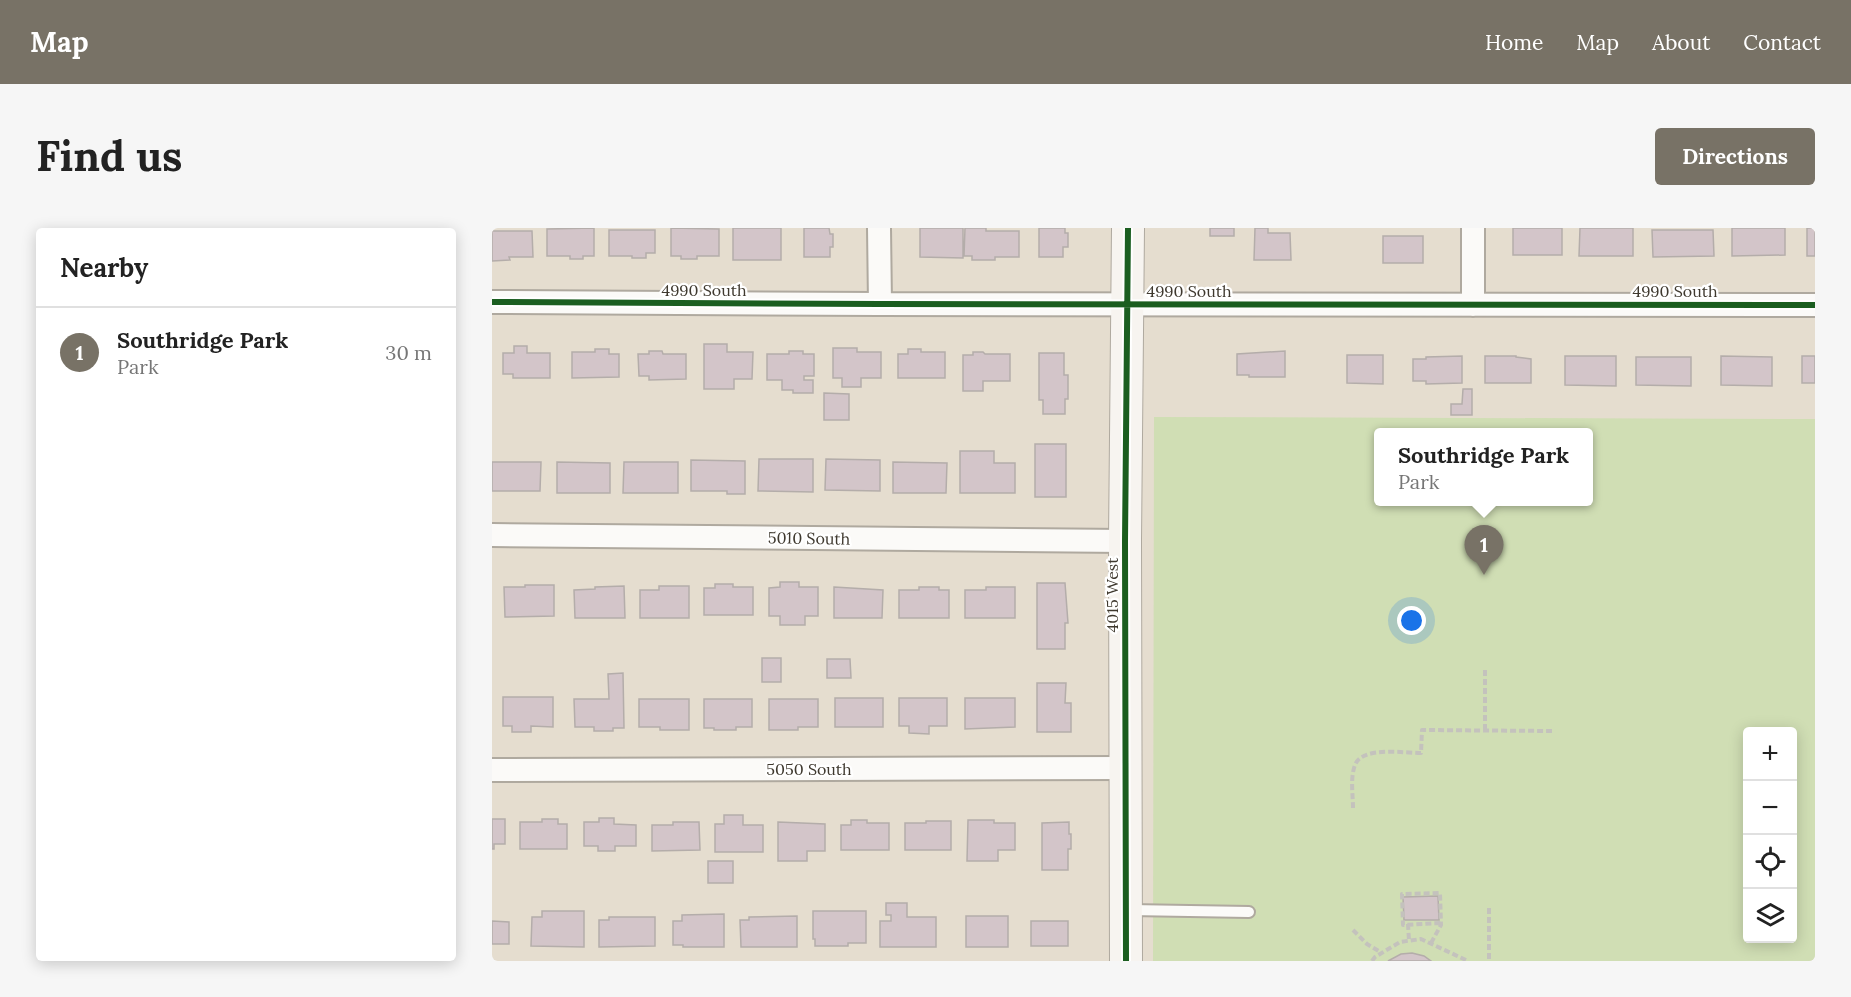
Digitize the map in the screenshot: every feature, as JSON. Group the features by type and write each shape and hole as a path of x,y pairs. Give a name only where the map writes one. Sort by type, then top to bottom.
{"street":[{"path":"879,228 880,304"},
{"name":"4015 West","path":"1126,961 1125,541 1128,228"},
{"path":"1473,228 1473,305"},
{"name":"4990 South","path":"492,302 1815,305"},
{"name":"5010 South","path":"492,535 1125,541"},
{"name":"5050 South","path":"492,770 1126,768"}],"lane":[{"path":"1126,910 1249,912"}],"path":[{"path":"1485,670 1485,730"},
{"path":"1353,808 1353,773 1355,763 1361,756 1369,753 1421,753 1422,730 1552,731"},
{"path":"1431,943 1441,926 1441,923 1440,893 1402,894 1403,925 1441,923"},
{"path":"1489,908 1489,961"},
{"path":"1408,924 1409,941"},
{"path":"1353,930 1367,944 1382,952"},
{"path":"1372,961 1382,952 1400,942 1421,939 1468,961"}],"green space":[{"path":"1154,417 1815,419 1815,961 1153,961"}],"building":[{"path":"594,228 594,256 570,259 570,256 547,256 547,229"},
{"path":"671,228 719,229 719,256 681,259 681,256 671,256"},
{"path":"733,228 781,228 781,260 733,260"},
{"path":"804,228 829,228 830,234 833,234 830,257 804,257"},
{"path":"920,228 963,228 963,258 920,257"},
{"path":"965,228 986,228 986,231 1019,231 1019,257 972,260 972,256 964,256"},
{"path":"1039,228 1065,228 1065,233 1068,233 1068,247 1063,247 1063,257 1039,257"},
{"path":"1210,228 1234,228 1234,236 1210,236"},
{"path":"1255,228 1268,228 1268,233 1290,233 1291,260 1254,260"},
{"path":"1513,228 1562,228 1562,255 1513,255"},
{"path":"1580,228 1633,228 1633,256 1579,256"},
{"path":"1732,228 1785,228 1785,255 1732,256"},
{"path":"1807,228 1815,228 1815,256 1807,256"},
{"path":"609,230 655,230 655,253 646,253 646,258 609,256"},
{"path":"1652,230 1713,230 1714,256 1653,257"},
{"path":"492,231 532,231 533,257 509,257 510,260 492,261"},
{"path":"1383,236 1423,236 1423,263 1383,263"},
{"path":"704,344 727,344 727,352 753,352 752,379 734,379 734,389 704,389"},
{"path":"514,346 527,346 527,353 550,353 550,378 513,378 513,374 503,374 503,353 514,353"},
{"path":"833,348 857,348 857,352 881,352 881,378 861,378 861,387 842,387 842,378 833,378"},
{"path":"595,349 609,349 609,354 619,354 619,377 572,378 572,352 595,352"},
{"path":"908,349 921,349 921,352 945,352 945,378 898,378 898,354 908,354"},
{"path":"649,351 662,351 663,354 686,354 686,379 649,380 649,376 639,376 638,354 649,354"},
{"path":"789,351 814,354 814,376 804,376 804,380 813,380 813,393 793,393 793,390 782,390 782,380 767,380 767,354 789,354"},
{"path":"1285,351 1285,377 1237,375 1237,354"},
{"path":"973,352 1010,354 1010,381 983,381 983,391 963,391 963,355 973,355"},
{"path":"1039,353 1064,353 1064,375 1068,375 1068,399 1065,399 1065,414 1043,414 1043,400 1039,400"},
{"path":"1347,355 1383,355 1383,384 1347,383"},
{"path":"1462,356 1462,383 1426,384 1426,381 1413,381 1413,359"},
{"path":"1485,356 1516,356 1531,359 1531,383 1485,383"},
{"path":"1565,356 1616,356 1616,386 1565,385"},
{"path":"1721,356 1772,357 1772,386 1721,385"},
{"path":"1802,356 1815,356 1815,383 1802,383"},
{"path":"1636,357 1691,357 1691,386 1636,385"},
{"path":"1463,389 1472,389 1472,415 1451,415 1451,404 1462,404"},
{"path":"824,393 849,394 849,420 824,420"},
{"path":"1035,444 1066,444 1066,497 1035,497"},
{"path":"960,451 994,451 994,463 1015,463 1015,493 960,493"},
{"path":"759,459 813,459 813,492 758,491"},
{"path":"826,459 880,460 880,491 825,490"},
{"path":"691,460 745,461 745,494 727,494 727,491 691,491"},
{"path":"492,462 541,462 540,491 492,491"},
{"path":"557,462 610,463 610,493 557,493"},
{"path":"624,462 678,462 678,493 623,493"},
{"path":"893,462 947,463 946,493 893,493"},
{"path":"780,582 799,582 799,587 818,587 818,616 805,616 805,625 780,625 780,616 769,616 769,588 780,587"},
{"path":"1037,583 1065,583 1068,623 1065,623 1065,649 1037,649"},
{"path":"715,584 753,587 753,615 704,615 704,588 715,588"},
{"path":"525,585 554,585 554,616 505,617 504,587 525,587"},
{"path":"624,586 625,618 575,618 574,590"},
{"path":"659,586 689,586 689,618 640,618 640,590 659,590"},
{"path":"834,587 883,590 882,618 834,618"},
{"path":"919,587 939,587 939,590 949,590 949,618 899,618 899,590 919,590"},
{"path":"986,587 1015,587 1015,618 965,618 965,590 986,590"},
{"path":"762,658 781,658 781,682 762,682"},
{"path":"827,659 850,659 851,678 827,678"},
{"path":"623,673 624,728 613,728 613,731 594,731 594,727 575,727 574,699 609,699 608,674"},
{"path":"1037,683 1066,683 1065,703 1071,703 1071,732 1037,732"},
{"path":"503,697 553,697 553,727 531,726 531,732 512,732 512,726 503,726"},
{"path":"835,698 883,698 883,727 835,727"},
{"path":"899,698 947,698 947,726 929,726 929,734 909,733 909,726 899,726"},
{"path":"965,698 1015,698 1015,727 965,729"},
{"path":"639,699 689,699 689,730 639,727"},
{"path":"704,699 752,699 752,727 736,727 736,730 704,728"},
{"path":"769,699 818,699 818,727 769,730"},
{"path":"724,815 743,815 743,825 763,825 763,852 715,852 715,824 724,824"},
{"path":"599,818 614,818 614,824 636,825 636,846 615,846 615,851 598,851 598,846 584,846 584,822 599,822"},
{"path":"492,819 505,819 505,844 494,844 494,849 492,849"},
{"path":"542,819 558,819 558,824 567,824 567,849 520,849 520,822 542,822"},
{"path":"851,820 889,823 889,850 841,850 841,825 851,825"},
{"path":"968,820 1015,823 1015,850 998,850 998,861 967,861"},
{"path":"926,821 951,821 951,850 905,850 905,823 926,823"},
{"path":"673,822 699,822 700,850 652,851 652,825 673,825"},
{"path":"778,822 825,824 825,851 807,851 807,861 778,861"},
{"path":"1069,822 1071,849 1068,849 1068,870 1042,870 1042,823"},
{"path":"708,861 733,861 733,883 708,883"},
{"path":"1438,896 1439,920 1404,920 1403,897"},
{"path":"886,903 907,903 907,917 936,917 936,947 880,947 880,921 891,921 891,915 886,915"},
{"path":"542,911 584,911 584,947 531,946 532,917 542,917"},
{"path":"813,911 866,911 866,943 848,943 848,946 815,946"},
{"path":"724,914 724,947 673,945 673,921 682,921 682,915"},
{"path":"797,916 797,947 741,947 740,920 749,920 749,917"},
{"path":"966,916 1008,916 1008,947 966,947"},
{"path":"609,917 655,917 655,946 599,947 599,920 609,920"},
{"path":"492,921 509,922 509,944 492,944"},
{"path":"1031,921 1068,921 1068,946 1031,946"},
{"path":"1412,953 1424,956 1431,961 1388,961 1401,954"}],"cycle path":[{"path":"1126,961 1125,541 1128,228"},
{"path":"492,302 1815,305"}],"place":[{"name":"Southridge Park","path":"1484,575"}]}
